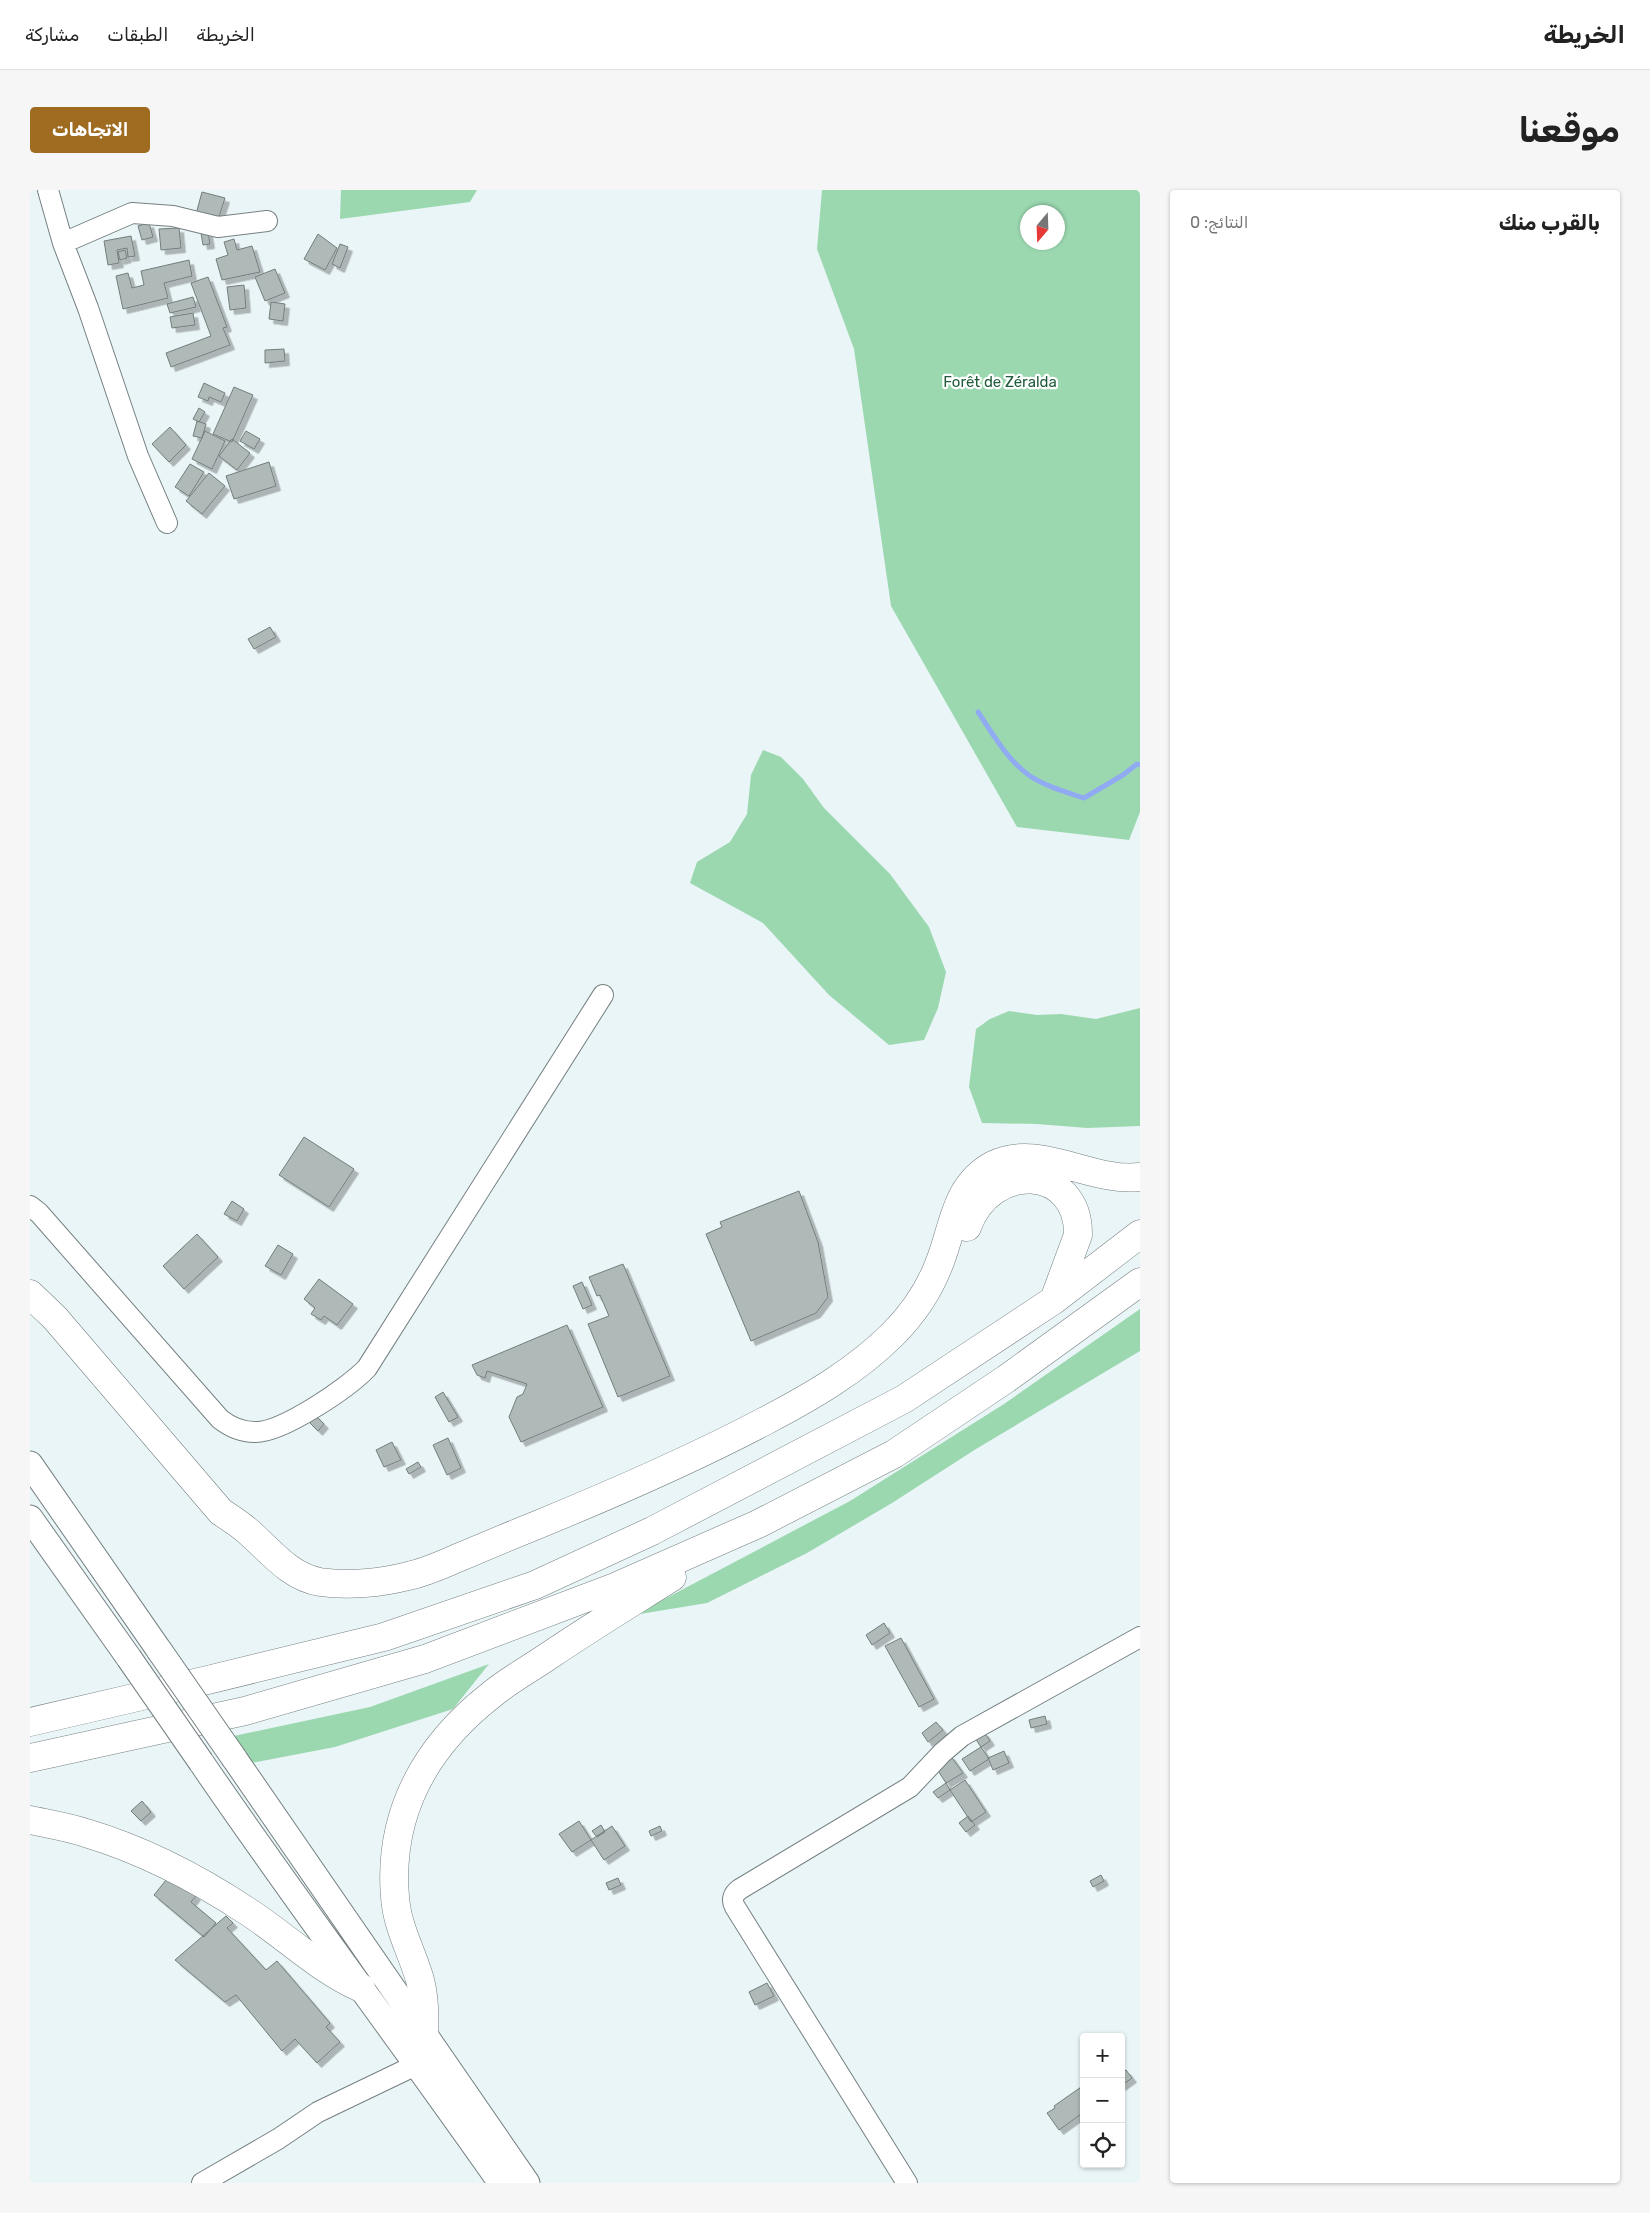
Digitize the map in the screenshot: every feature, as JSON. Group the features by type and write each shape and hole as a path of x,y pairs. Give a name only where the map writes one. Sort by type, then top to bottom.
{"highway":[{"path":"30,1294 42,1315 221,1512 252,1535 284,1565 309,1579 328,1583 373,1582 422,1573 661,1472 751,1429 838,1380 876,1350 916,1307 940,1261 958,1203 972,1182 992,1166 1004,1161 1026,1157 1042,1159 1091,1172 1140,1177"},
{"path":"221,1512 237,1539 290,1584 308,1594 338,1598 388,1595 412,1590 612,1512 715,1464 872,1378 921,1331 947,1286 957,1262 967,1226 976,1206 991,1191 1009,1181 1027,1179 1051,1186 1069,1202 1076,1217 1078,1226 1076,1243 1054,1300"},
{"path":"30,1722 384,1637 535,1586 652,1531 904,1399 1054,1300 1140,1234"},
{"path":"30,1758 244,1710 425,1659 615,1587 758,1524 894,1454 1006,1379 1140,1282"},
{"path":"424,2036 423,1993 399,1923 395,1898 394,1862 404,1813 414,1786 437,1748 463,1719 492,1694 594,1625 758,1524"},
{"path":"30,1704 101,1694 142,1696"},
{"path":"30,1820 85,1832 136,1850 196,1880 249,1912 329,1972 361,1988"}],"main road":[{"path":"30,1464 527,2183"},
{"path":"30,1518 130,1658 262,1852 418,2064 501,2183"}],"street":[{"path":"48,190 63,243 88,308 138,456 167,523"},
{"path":"63,243 132,213 173,216 218,227 267,221"},
{"path":"30,1206 39,1213 220,1419 236,1429 256,1433 284,1425 355,1380 367,1368 603,996"},
{"path":"907,2183 735,1908 733,1904 734,1895 740,1889 910,1787 942,1753 962,1736 1140,1637"},
{"path":"202,2183 278,2139 318,2112 418,2064"}],"green space":[{"path":"341,190 477,190 470,202 340,219"},
{"name":"Forêt de Zéralda","path":"822,190 1140,190 1140,812 1129,840 1017,827 891,606 854,349 817,249"},
{"path":"763,750 781,757 803,779 824,808 890,874 929,927 946,972 938,1008 924,1040 889,1045 829,995 763,923 690,883 697,862 730,842 747,814 751,775"},
{"path":"1140,1008 1140,1126 1087,1128 1037,1124 982,1123 969,1087 976,1029 990,1019 1009,1011 1037,1015 1061,1014 1096,1019"},
{"path":"1140,1309 1140,1351 976,1449 892,1503 807,1553 707,1603 634,1615 850,1501 1004,1404"},
{"path":"489,1664 453,1709 335,1747 251,1763 229,1737 370,1707"}],"building":[{"path":"202,192 225,198 218,220 196,214"},
{"path":"149,223 153,237 142,240 138,226"},
{"path":"179,228 181,248 161,250 159,229"},
{"path":"208,232 210,244 203,245 201,233"},
{"path":"318,234 337,248 325,270 304,259"},
{"path":"131,236 135,256 128,257 127,248 117,250 119,263 108,265 104,241"},
{"path":"234,239 237,250 252,246 260,272 222,280 216,259 228,255 224,242"},
{"path":"340,244 348,247 340,268 332,264"},
{"path":"125,250 127,258 120,260 118,252"},
{"path":"189,260 192,276 164,283 168,298 123,309 116,276 128,273 132,288 144,285 141,271"},
{"path":"275,269 285,293 265,301 255,277"},
{"path":"208,277 227,327 223,328 230,345 171,367 166,353 211,336 191,283"},
{"path":"244,285 246,308 230,310 227,287"},
{"path":"193,297 196,307 170,313 167,304"},
{"path":"271,302 285,304 283,321 269,319"},
{"path":"193,313 195,325 172,328 170,317"},
{"path":"284,349 285,361 265,363 265,350"},
{"path":"204,383 225,393 221,402 209,397 208,401 198,397"},
{"path":"234,387 253,395 232,442 213,434"},
{"path":"199,408 205,412 199,422 193,419"},
{"path":"197,421 206,424 202,438 193,436"},
{"path":"170,427 186,445 169,462 152,444"},
{"path":"205,431 225,441 212,469 192,459"},
{"path":"246,431 260,439 254,449 240,441"},
{"path":"232,439 250,453 237,470 219,456"},
{"path":"269,462 276,486 234,499 226,476"},
{"path":"190,464 204,472 189,496 175,487"},
{"path":"209,473 225,486 202,514 186,501"},
{"path":"270,627 276,637 254,649 248,639"},
{"path":"304,1137 354,1169 329,1207 279,1175"},
{"path":"799,1191 818,1242 828,1297 816,1313 751,1341 706,1234 722,1227 720,1222"},
{"path":"232,1201 244,1209 237,1221 224,1214"},
{"path":"197,1234 218,1257 184,1289 163,1266"},
{"path":"278,1245 293,1254 281,1275 265,1266"},
{"path":"623,1264 670,1376 618,1397 588,1324 609,1316 600,1295 597,1296 589,1277"},
{"path":"319,1279 353,1304 337,1325 324,1316 321,1320 311,1314 315,1308 304,1299"},
{"path":"582,1282 592,1305 583,1309 573,1286"},
{"path":"567,1325 603,1407 521,1442 509,1417 517,1397 523,1394 527,1384 487,1371 485,1378 477,1375 472,1365"},
{"path":"443,1392 458,1417 449,1422 435,1397"},
{"path":"314,1414 324,1424 318,1431 308,1421"},
{"path":"448,1438 461,1468 447,1475 433,1445"},
{"path":"392,1442 401,1460 384,1467 376,1450"},
{"path":"418,1462 421,1467 409,1474 406,1469"},
{"path":"884,1623 890,1633 872,1645 866,1635"},
{"path":"901,1638 934,1699 919,1707 885,1646"},
{"path":"1045,1716 1047,1724 1031,1728 1029,1720"},
{"path":"936,1722 943,1730 928,1742 922,1733"},
{"path":"984,1732 990,1741 981,1747 975,1738"},
{"path":"981,1747 989,1759 970,1771 962,1759"},
{"path":"1004,1751 1009,1763 993,1770 988,1758"},
{"path":"950,1755 963,1773 946,1783 935,1766"},
{"path":"965,1780 986,1812 971,1822 950,1790"},
{"path":"946,1783 950,1790 938,1798 933,1792"},
{"path":"142,1801 151,1812 141,1821 131,1811"},
{"path":"968,1816 975,1825 966,1832 959,1823"},
{"path":"579,1821 591,1840 572,1852 559,1834"},
{"path":"601,1825 605,1832 597,1837 592,1831"},
{"path":"612,1826 625,1846 604,1860 591,1840"},
{"path":"660,1826 662,1831 651,1836 649,1831"},
{"path":"170,1875 196,1896 191,1902 216,1923 204,1937 154,1895"},
{"path":"1101,1875 1104,1881 1093,1887 1090,1881"},
{"path":"618,1878 621,1885 609,1890 606,1883"},
{"path":"226,1916 233,1923 227,1928 266,1970 277,1961 330,2023 326,2027 340,2042 317,2063 295,2039 282,2051 236,1995 225,2002 175,1960"},
{"path":"767,1983 774,1996 755,2005 749,1992"},
{"path":"1125,2071 1132,2078 1125,2083 1125,2078"},
{"path":"1080,2088 1080,2115 1059,2130 1047,2113 1055,2108 1054,2106"}],"waterway":[{"path":"978,712 1001,747 1022,770 1043,783 1070,794 1084,798 1123,775 1137,764 1140,765"}]}
